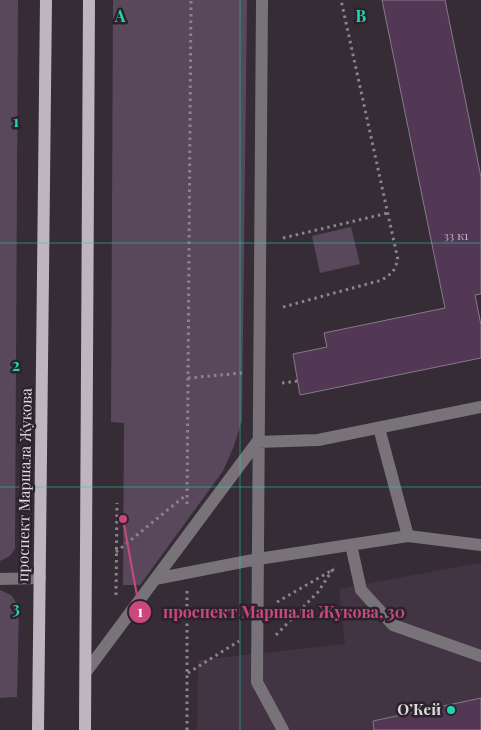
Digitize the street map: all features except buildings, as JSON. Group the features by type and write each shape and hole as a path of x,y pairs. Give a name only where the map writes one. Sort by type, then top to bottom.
{"main road":[{"name":"проспект Маршала Жукова","path":"38,730 46,0"},
{"path":"85,730 90,0"}],"street":[{"path":"262,0 257,442 257,682 283,730"},
{"path":"257,442 318,440 481,407"},
{"path":"379,428 408,536"},
{"path":"86,672 257,442"},
{"path":"155,579 258,559 408,536 481,545"},
{"path":"351,545 361,590 393,625 481,656"},
{"path":"0,579 40,578"}],"path":[{"path":"187,513 190,0"},
{"path":"284,306 382,280 393,272 398,260 341,0"},
{"path":"283,238 388,213"},
{"path":"188,378 245,372"},
{"path":"282,384 298,381"},
{"path":"116,552 187,494"},
{"path":"116,595 117,504"},
{"path":"275,628 274,637 318,592 335,566 276,602"},
{"path":"187,583 187,730"},
{"path":"276,611 277,593"},
{"path":"187,674 238,641"}],"shaded area":[{"path":"0,0 18,0 15,549 10,556 0,561"},
{"path":"113,0 247,0 242,420 234,446 223,471 140,585 123,585 124,423 111,422"},
{"path":"351,227 360,264 320,273 312,236"},
{"path":"481,564 481,730 197,730 198,660 345,644 339,589"},
{"path":"0,590 11,595 19,606 17,697 0,698"}],"place":[{"name":"проспект Маршала Жукова, 30","path":"123,519"},
{"name":"О’Кей","path":"451,710"}]}
